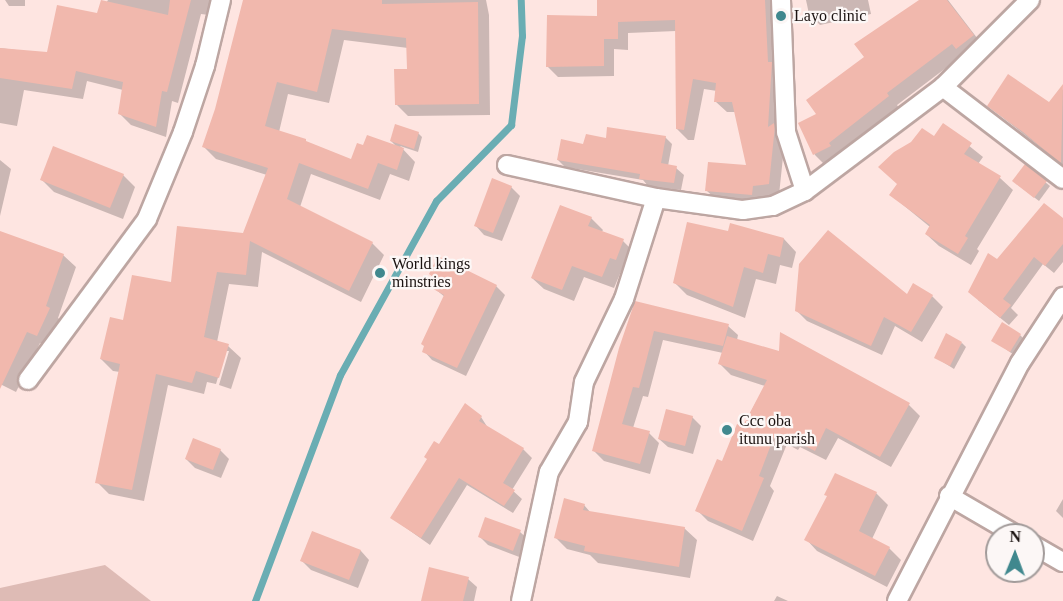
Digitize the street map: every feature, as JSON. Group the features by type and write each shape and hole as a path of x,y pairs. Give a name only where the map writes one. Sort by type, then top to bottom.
{"street":[{"path":"28,380 147,219 183,132 205,66 221,0"},
{"path":"781,0 786,132 805,192"},
{"path":"507,165 656,198 743,210 773,206 805,192 943,87 1029,0"},
{"path":"943,87 1063,179"},
{"path":"521,601 549,472 578,423 584,382 624,299 656,198"},
{"path":"897,601 949,496 1020,363 1063,297"},
{"path":"949,496 995,523"},
{"path":"1045,552 1063,562"}],"shaded area":[{"path":"105,565 151,601 0,601 0,588"}],"building":[{"path":"101,0 168,15 170,0 191,0 167,92 162,91 156,127 118,114 123,82 76,71 72,89 0,78 0,48 47,52 57,5 97,13"},
{"path":"243,0 382,0 382,4 478,2 479,104 395,105 394,69 407,69 406,38 332,29 317,92 277,82 265,126 306,139 306,141 351,159 357,143 363,145 367,135 404,148 397,170 378,163 368,189 299,163 287,199 373,242 349,291 250,241 246,275 217,272 204,337 229,344 219,378 196,371 192,383 156,374 132,490 95,483 120,364 100,359 110,317 123,320 132,275 171,282 177,226 243,233 268,168 202,147 215,109"},
{"path":"597,0 765,0 768,62 772,62 768,127 774,123 775,126 769,184 753,186 752,195 705,191 708,162 746,165 732,102 714,102 716,83 693,79 684,130 676,129 675,20 618,22 618,39 604,39 604,66 546,67 547,15 597,16"},
{"path":"919,0 947,0 974,35 956,49 952,44 887,93 889,96 829,143 831,146 813,155 798,123 816,114 806,100 864,57 854,44"},
{"path":"1008,74 1049,102 1063,84 1061,164 987,106"},
{"path":"943,123 972,143 964,154 1001,176 965,236 968,238 958,254 925,234 930,225 889,195 897,184 878,167 894,152 911,142 922,128 934,136"},
{"path":"395,124 419,132 414,149 390,141"},
{"path":"607,127 666,136 661,163 677,166 674,183 639,179 640,174 557,160 561,139 583,144 586,134 606,138"},
{"path":"53,146 124,174 110,208 40,180"},
{"path":"1025,164 1047,181 1034,198 1012,181"},
{"path":"492,178 512,186 493,233 474,226"},
{"path":"1044,203 1063,218 1063,244 1045,266 1034,257 1003,299 1011,305 1000,318 968,292 988,253 997,259"},
{"path":"560,205 592,217 588,226 624,239 616,260 610,258 602,277 572,266 562,290 531,278"},
{"path":"687,222 728,231 730,223 784,238 780,257 768,254 763,273 744,267 733,307 673,283"},
{"path":"828,230 907,294 913,283 933,295 911,332 884,317 871,346 795,311 799,264"},
{"path":"0,231 64,254 46,306 50,308 37,336 27,332 0,389"},
{"path":"438,256 497,285 457,368 422,352 424,346 421,344 444,295 428,286 433,277 429,274"},
{"path":"635,301 729,324 723,346 654,331 639,388 633,387 622,424 650,431 640,464 592,451 619,348"},
{"path":"1002,322 1021,334 1010,352 991,341"},
{"path":"780,332 910,403 880,457 826,428 815,451 788,437 787,440 775,434 759,476 764,478 742,531 695,511 717,459 722,461 737,424 743,426 767,380 718,364 727,336 779,351"},
{"path":"946,333 962,342 950,366 934,358"},
{"path":"465,403 482,416 479,421 524,448 503,483 515,490 504,506 459,478 421,538 390,518 427,459 424,457 434,441 439,444"},
{"path":"666,409 693,416 685,446 658,439"},
{"path":"193,438 221,449 213,470 185,459"},
{"path":"835,473 877,492 859,531 890,547 875,576 804,540 827,496 824,495"},
{"path":"564,498 585,504 583,510 685,527 679,567 584,551 585,546 554,538"},
{"path":"485,517 521,530 513,551 478,537"},
{"path":"312,531 361,550 349,580 300,561"},
{"path":"429,567 469,577 463,601 421,601"}],"waterway":[{"path":"255,601 340,375 436,201 511,125 522,36 521,0"}],"place":[{"name":"Layo clinic","path":"781,16"},
{"name":"World kings minstries","path":"380,273"},
{"name":"Ccc oba itunu parish","path":"727,430"}]}
